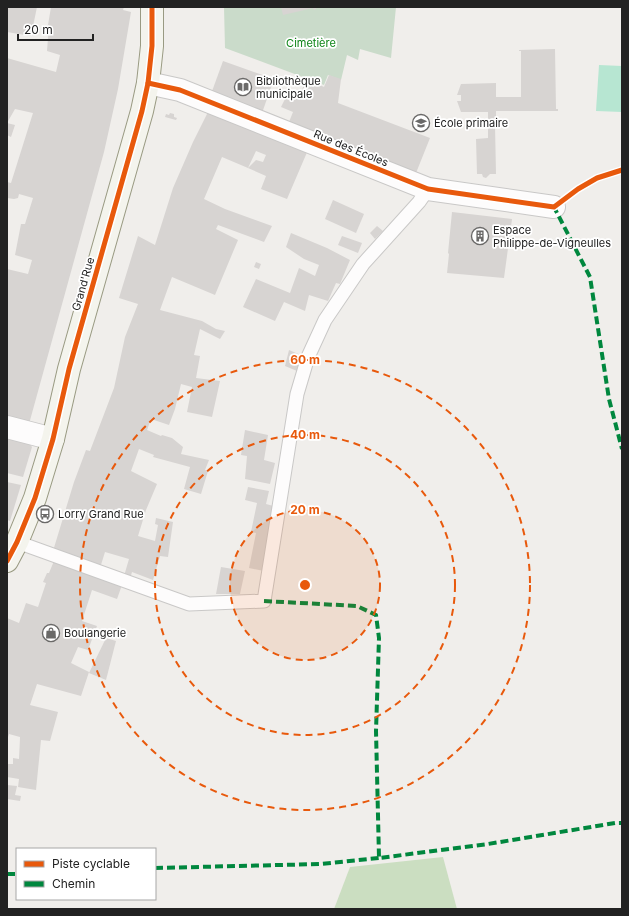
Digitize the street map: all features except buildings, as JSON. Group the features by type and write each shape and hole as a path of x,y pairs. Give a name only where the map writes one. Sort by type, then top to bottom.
{"street":[{"name":"Grand'Rue","path":"12,552 35,498 53,439 69,369 142,112 148,83 152,46 152,7"},
{"name":"Rue des Écoles","path":"148,83 180,90 428,190 554,207"},
{"path":"7,427 53,439"}],"lane":[{"path":"12,552 189,604 264,601 297,394 308,357 325,320 363,264 428,190"}],"green space":[{"name":"Cimetière","path":"224,7 396,7 391,58 360,49 358,60 347,55 341,80 328,75 324,85 225,48"},
{"path":"599,65 622,66 622,112 596,111"},
{"path":"443,857 457,909 334,909 350,867"}],"marked path":[{"path":"555,206 554,207 590,277 609,399 622,449"},
{"path":"264,601 357,606 376,615 379,638 376,731 379,858 488,844 622,823"},
{"path":"156,868 321,864 379,858"},
{"path":"7,874 16,874"}],"cycle path":[{"path":"7,561 17,542 35,498 53,439 69,369 142,111 148,83 152,46 152,7"},
{"path":"148,83 180,90 428,189 554,207 578,189 597,178 622,170"}],"place":[{"name":"Bibliothèque municipale","path":"243,87"},
{"name":"École primaire","path":"421,123"},
{"name":"Espace Philippe-de-Vigneulles","path":"480,236"},
{"name":"Lorry Grand Rue","path":"45,514"},
{"name":"Boulangerie","path":"51,633"}]}
